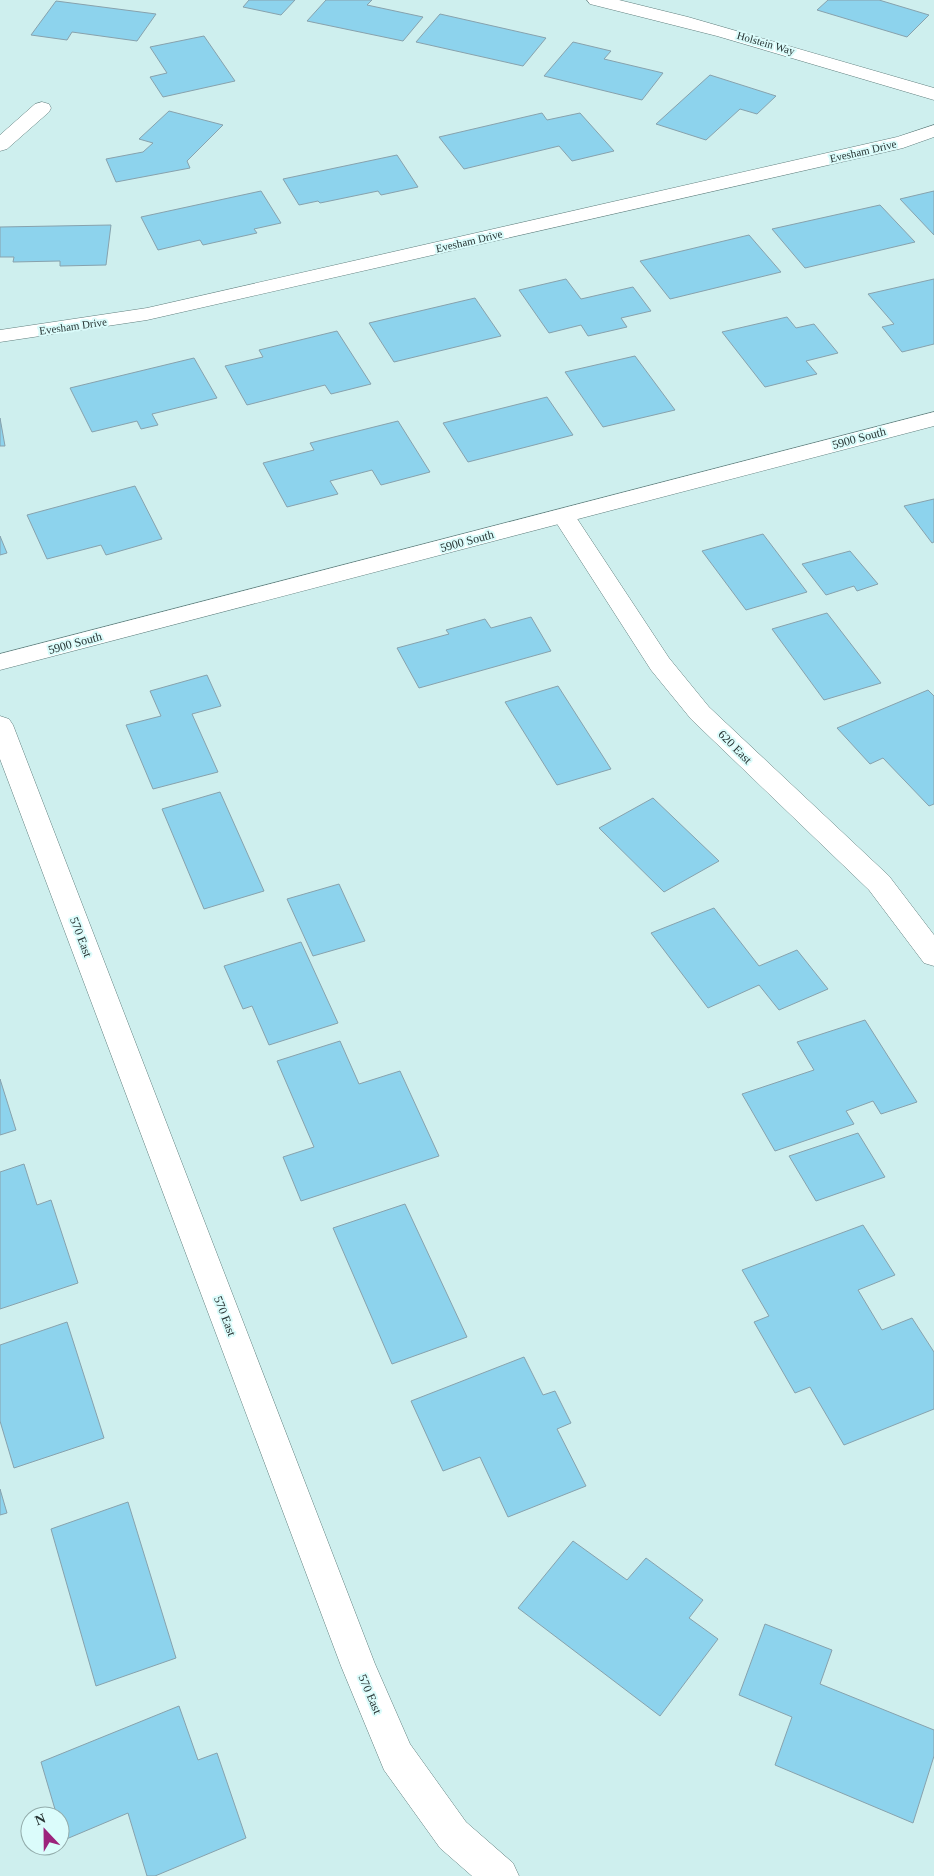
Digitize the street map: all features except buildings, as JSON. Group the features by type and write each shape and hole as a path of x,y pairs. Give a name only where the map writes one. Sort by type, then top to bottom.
{"street":[{"name":"Holstein Way","path":"596,0 706,26 934,94"},
{"path":"0,145 42,108"},
{"name":"Evesham Drive","path":"0,336 64,328 147,314 894,144 934,131"},
{"name":"5900 South","path":"0,662 934,419"},
{"name":"620 East","path":"564,516 660,664 700,712 879,883 934,955"},
{"name":"570 East","path":"0,725 354,1656 397,1757 453,1835 500,1876"}]}
